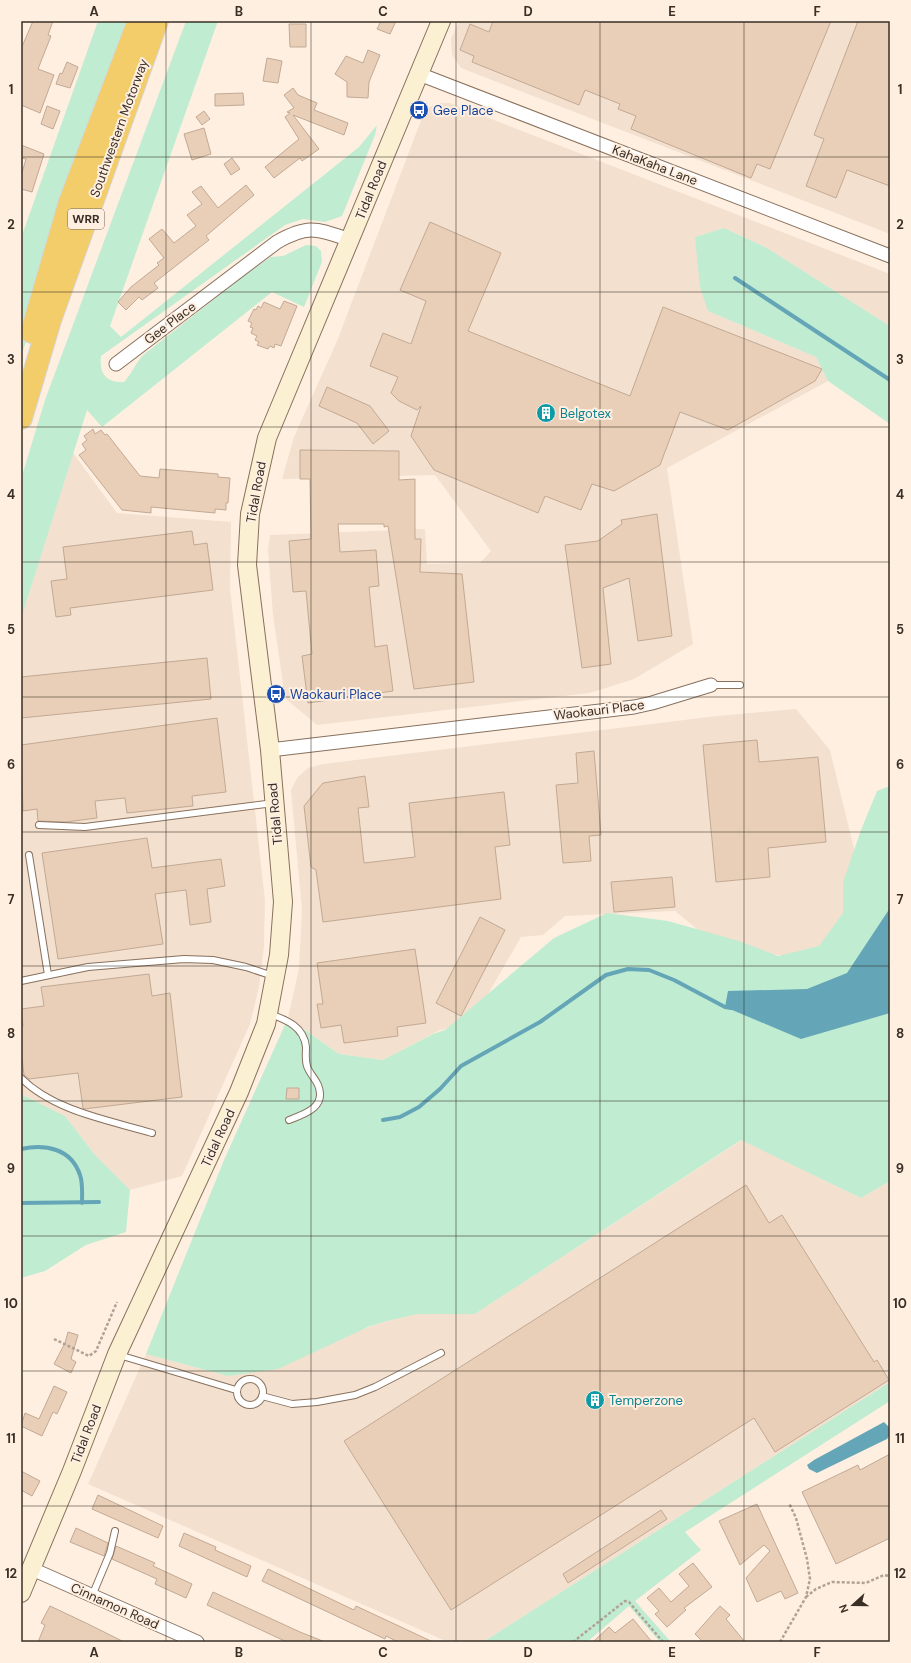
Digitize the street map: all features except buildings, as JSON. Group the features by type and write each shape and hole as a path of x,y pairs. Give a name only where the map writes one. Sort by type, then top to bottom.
{"highway":[{"name":"Southwestern Motorway","path":"21,367 70,202 139,21"},
{"name":"Southwestern Motorway","path":"21,418 50,320 157,21"}],"main road":[{"name":"Tidal Road","path":"21,1593 32,1569 117,1354 239,1092 266,1024 279,955 282,902 270,750 247,565 250,514 267,438 441,21"}],"street":[{"name":"KahaKaha Lane","path":"419,74 890,256"},
{"name":"Gee Place","path":"116,364 276,242 298,232 318,230 350,240"},
{"name":"Waokauri Place","path":"270,750 634,707 711,685"},
{"name":"Cinnamon Road","path":"32,1569 198,1642"}],"lane":[{"path":"711,685 740,685"},
{"path":"39,825 85,827 275,803"},
{"path":"29,855 48,974"},
{"path":"21,981 48,974 88,967 184,959 213,960 246,967 275,976"},
{"path":"268,1013 290,1022 300,1031 304,1038 307,1068 319,1086 319,1097 314,1109 308,1113 289,1120"},
{"path":"21,1078 33,1090 62,1104 92,1116 152,1133"},
{"path":"262,1396 292,1404 317,1402 355,1395 375,1387 441,1353"},
{"path":"117,1354 236,1390"},
{"path":"253,1379 257,1381 262,1388 262,1396 257,1403 249,1406 240,1402 236,1390 240,1382 253,1379"},
{"path":"92,1596 110,1553 115,1531"}],"path":[{"path":"54,1339 89,1356 92,1355 96,1351 117,1302"},
{"path":"780,1642 806,1597 810,1579 807,1559 796,1518 789,1502"},
{"path":"806,1597 816,1589 832,1582 866,1583 884,1575 890,1576"},
{"path":"573,1642 625,1601 629,1602 664,1642"}],"shaded area":[{"path":"459,21 890,21 890,234 461,68 452,55 451,39"},
{"path":"437,103 450,103 890,274 890,326 767,248 724,228 695,237 708,311 816,357 828,381 667,468 693,644 634,679 590,693 317,725 285,698 273,615 268,550 270,535 425,529 427,564 480,563 491,551 435,475 282,479 294,437 337,341 425,110"},
{"path":"73,453 117,513 231,522 230,588 265,900 264,946 259,987 250,1024 182,1176 130,1190 95,1155 65,1116 21,1094 21,619"},
{"path":"796,709 830,750 865,894 836,958 725,952 675,911 565,916 543,935 521,937 473,1020 438,1031 383,1060 339,1054 288,1018 299,968 302,910 291,790 297,778 308,768 323,764 717,716"},
{"path":"742,1140 861,1198 890,1181 890,1382 483,1642 448,1642 88,1484 146,1354 228,1376 387,1321 418,1314 475,1314"}],"green space":[{"path":"98,21 138,21 21,356 21,238"},
{"path":"186,21 218,21 110,326 121,337 359,147 377,125 375,135 342,216 325,222 303,219 285,225 101,356 101,368 105,376 113,381 124,382 142,356 245,275 271,257 283,256 306,245 316,246 321,251 322,262 304,307 272,292 102,427 87,410 21,619 21,479 45,400"},
{"path":"724,228 767,248 890,326 890,424 828,381 816,357 708,311 700,287 695,237"},
{"path":"890,786 890,1181 861,1198 741,1140 475,1314 418,1314 387,1321 368,1327 278,1369 228,1376 146,1354 224,1160 288,1018 339,1054 383,1060 433,1034 445,1030 554,938 607,913 668,921 739,941 778,956 819,946 843,913 843,882 861,830 877,791"},
{"path":"21,1094 65,1116 95,1155 130,1190 126,1232 86,1245 45,1271 21,1278"},
{"path":"890,1382 890,1401 685,1532 701,1550 635,1601 671,1642 660,1642 629,1606 587,1642 483,1642"}],"water":[{"path":"890,908 890,1013 801,1039 725,1007 728,991 807,989 847,973"},
{"path":"884,1422 890,1428 890,1435 887,1439 817,1473 809,1469 807,1465 814,1460"}],"waterway":[{"path":"735,278 890,380"},
{"path":"383,1120 400,1117 419,1107 440,1089 461,1066 540,1022 606,975 628,969 649,970 674,980 725,1007 731,1008"},
{"path":"21,1149 39,1147 48,1148 56,1150 70,1159 76,1166 81,1178 82,1203"},
{"path":"21,1203 99,1202"}],"place":[{"name":"Gee Place","path":"419,110"},
{"name":"Belgotex","path":"546,413"},
{"name":"Waokauri Place","path":"276,694"},
{"name":"Temperzone","path":"595,1400"}]}
